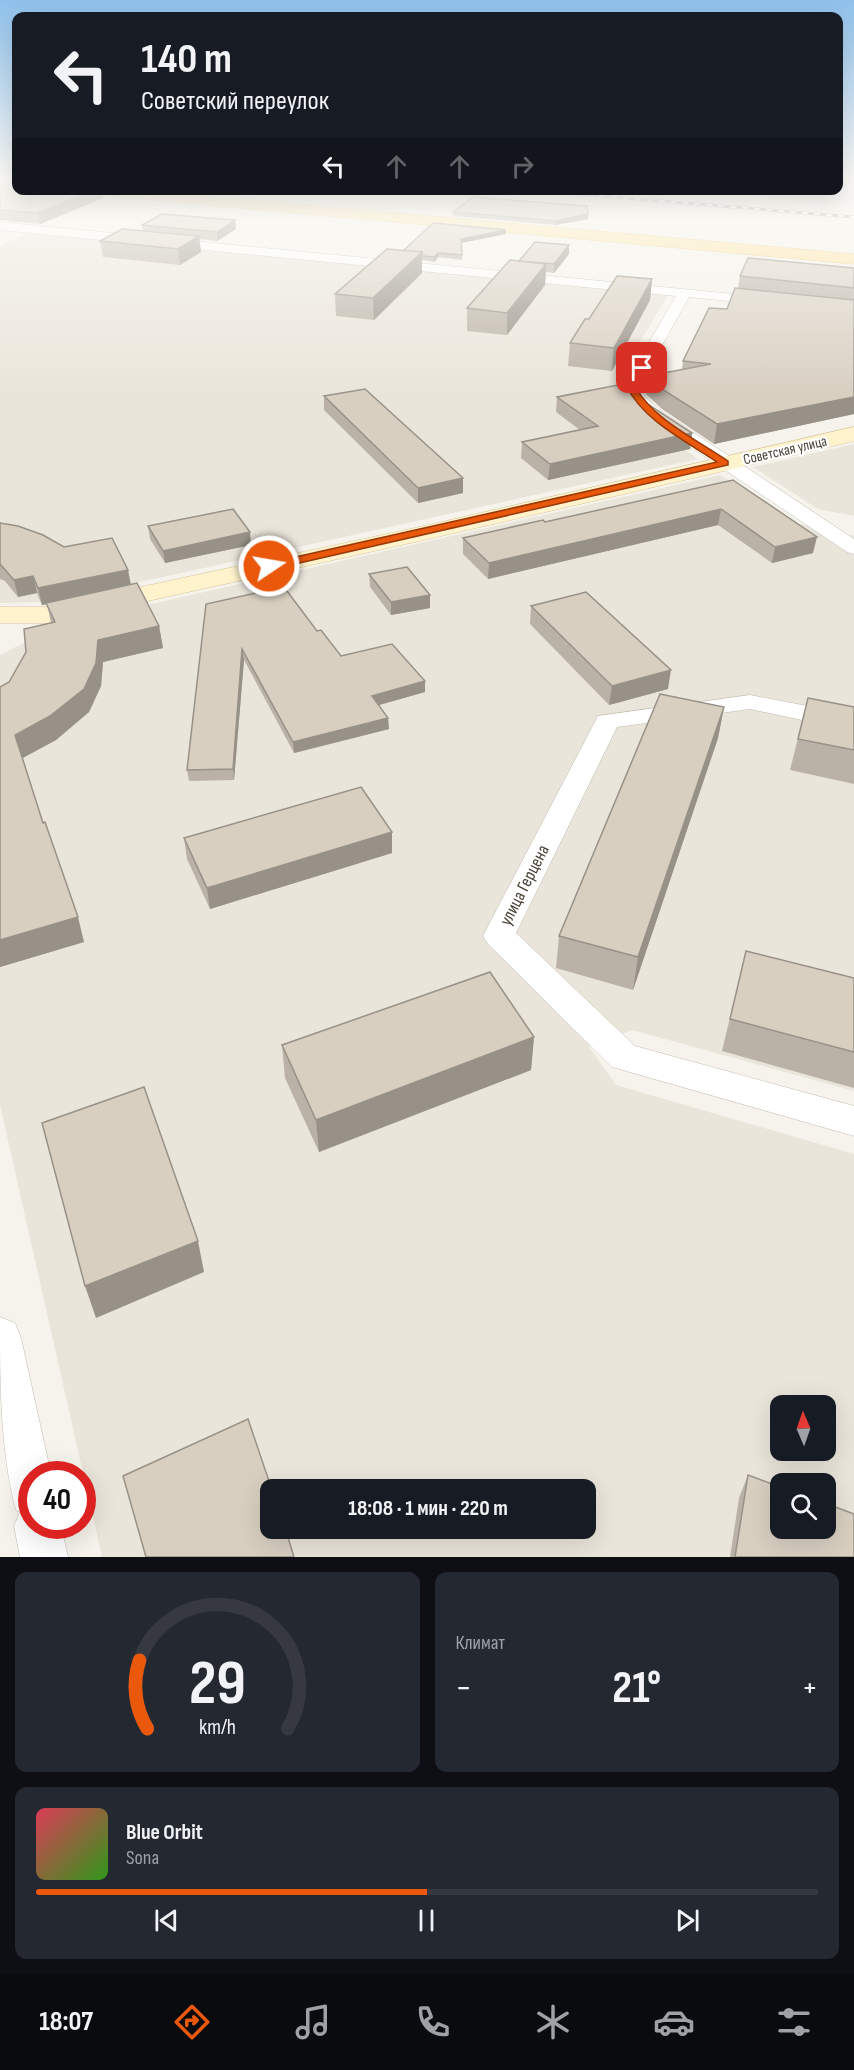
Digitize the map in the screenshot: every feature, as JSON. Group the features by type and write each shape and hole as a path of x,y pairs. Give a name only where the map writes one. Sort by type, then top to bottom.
{"main road":[{"path":"749,250 854,259"}],"street":[{"path":"247,250 787,303"},
{"path":"685,292 632,387 639,401 655,415 725,463 854,548"},
{"name":"Советская улица","path":"48,615 435,530 854,434"},
{"path":"0,615 48,615"},
{"path":"0,638 48,615"},
{"name":"улица Герцена","path":"854,723 750,702 607,721 498,936 624,1057 854,1121"},
{"path":"0,1338 25,1461"},
{"path":"41,1539 44,1557"}],"shaded area":[{"path":"0,250 200,250 668,295 614,386 638,417 698,459 49,602 0,603"},
{"path":"854,444 854,516 818,509 753,467"},
{"path":"720,475 800,524 854,536 854,1091 632,1030 589,1047 616,1085 854,1154 854,1557 102,1557 96,1530 96,1461 80,1461 0,1105 0,655 59,625"}],"building":[{"path":"386,250 422,252 373,298 335,294"},
{"path":"462,250 462,255 438,253 434,257 422,256 422,252 403,251"},
{"path":"529,250 565,250 554,264 519,261"},
{"path":"748,258 854,268 854,288 740,276"},
{"path":"510,260 546,264 507,313 467,308"},
{"path":"617,276 652,279 614,348 570,343 585,319 589,319"},
{"path":"735,288 854,300 854,397 717,424 665,391 648,376 711,364 683,361 709,308 727,309"},
{"path":"628,383 633,391 649,405 692,433 550,464 522,442 598,426 557,397"},
{"path":"365,389 463,478 418,488 324,396"},
{"path":"733,480 817,537 775,547 721,509 489,563 463,538 543,520 545,522"},
{"path":"233,509 250,532 163,551 148,526"},
{"path":"0,523 18,526 43,535 64,547 112,538 128,570 38,588 33,576 14,580 0,564"},
{"path":"407,567 430,595 391,602 369,574"},
{"path":"137,583 159,626 98,640 96,663 84,689 50,716 15,735 43,823 45,822 78,917 0,940 0,687 9,682 26,652 24,629 55,622 46,603"},
{"path":"284,587 317,631 321,630 341,656 392,644 425,681 372,696 388,718 293,742 242,649 233,769 187,770 206,604"},
{"path":"586,592 671,670 612,686 531,606"},
{"path":"660,694 724,707 638,957 559,936"},
{"path":"808,698 854,707 854,750 798,739"},
{"path":"361,787 392,832 207,888 184,838"},
{"path":"746,951 854,978 854,1052 730,1019"},
{"path":"490,972 534,1037 316,1120 282,1045"},
{"path":"144,1087 198,1241 85,1286 42,1123"},
{"path":"248,1419 268,1479 260,1479 260,1539 288,1539 294,1557 146,1557 123,1476"},
{"path":"748,1475 770,1483 770,1539 836,1539 836,1507 854,1514 854,1557 735,1557"}],"route":[{"path":"269,566 725,463 655,415 639,401 632,387 642,368"}]}
